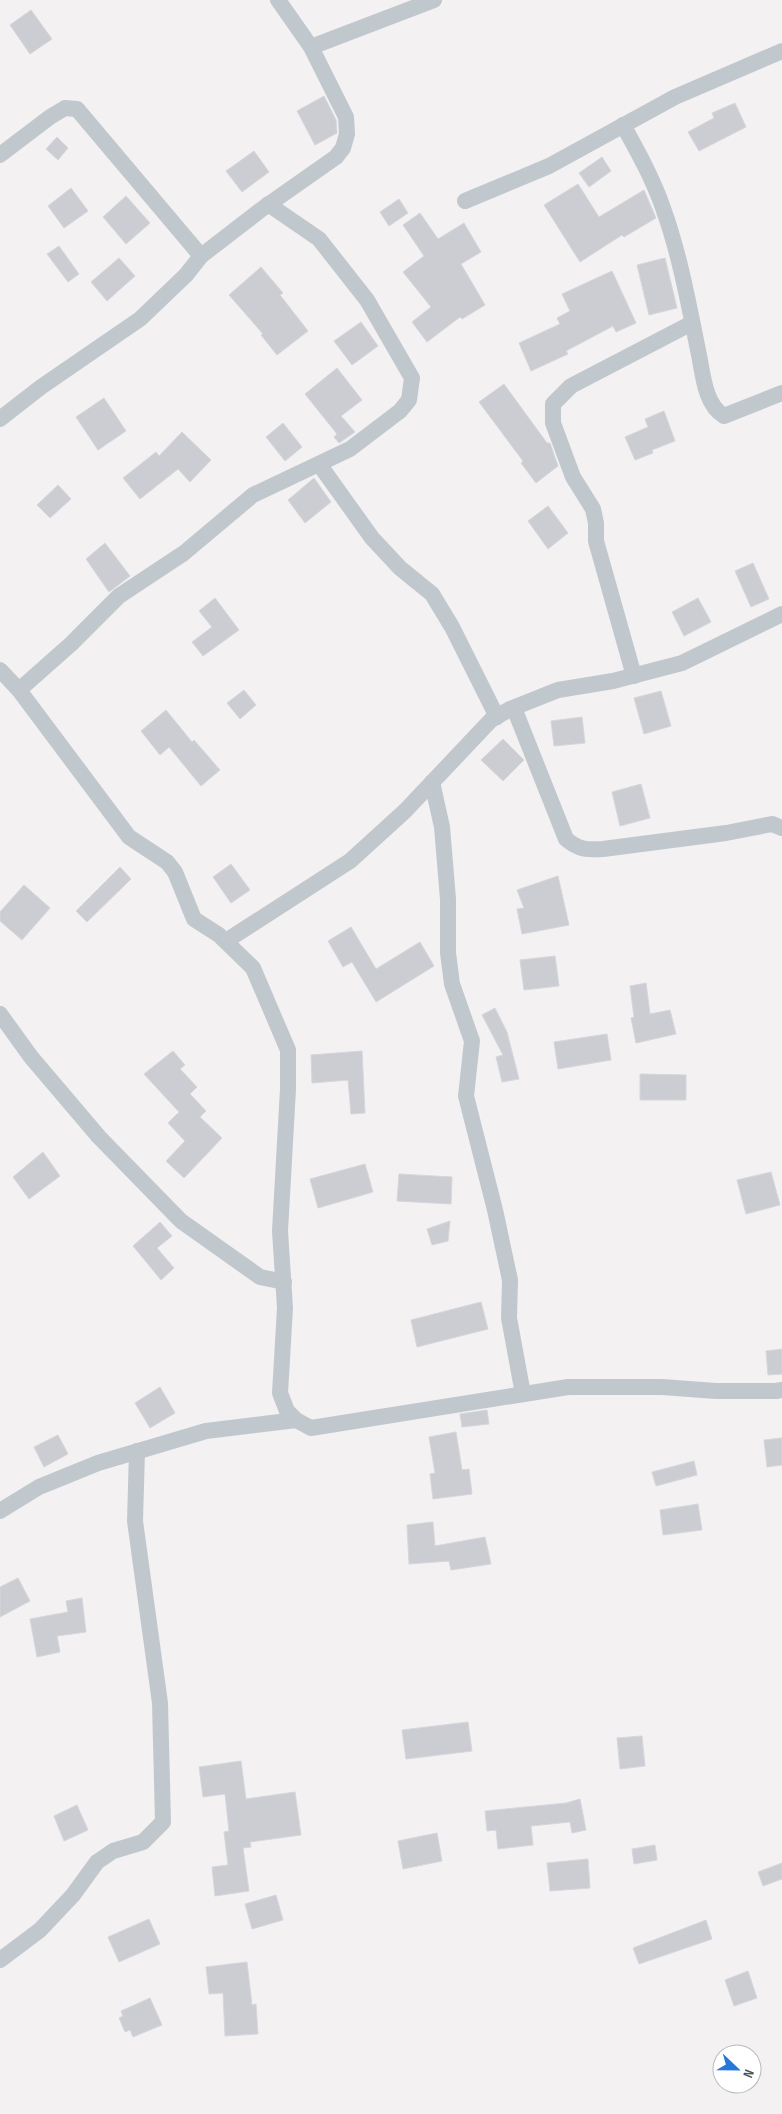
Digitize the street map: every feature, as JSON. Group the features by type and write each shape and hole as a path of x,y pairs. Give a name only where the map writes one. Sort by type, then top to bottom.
{"street":[{"path":"0,419 41,387 140,319 186,275 201,256 268,204 336,157 343,148 347,134 346,116 311,47 278,0"},
{"path":"311,47 434,0"},
{"path":"465,201 549,166 675,97 782,52"},
{"path":"0,155 65,108 77,109 201,256"},
{"path":"624,125 643,161 663,208 707,392 716,411 724,416 782,393"},
{"path":"18,690 71,644 119,596 184,554 253,495 350,449 400,411 409,400 412,378 367,300 319,239 268,204"},
{"path":"634,676 596,541 596,523 593,509 573,477 553,423 553,404 571,386 692,323"},
{"path":"319,464 372,538 400,568 432,594 452,627 497,717"},
{"path":"226,941 350,861 497,717 558,690 634,676 682,663 782,614"},
{"path":"2,674 18,690 129,837 166,862 175,872 194,919 226,941 253,968 288,1050 288,1089 280,1231 285,1308 280,1393 287,1412 296,1420 311,1428 568,1387 662,1387 776,1392 782,1390"},
{"path":"514,708 566,839 574,846 584,850 603,849 726,833 772,824 782,828"},
{"path":"432,782 442,827 448,898 448,953 452,984 472,1041 466,1096 495,1210 510,1280 509,1318 524,1394"},
{"path":"0,1014 31,1057 99,1137 181,1221 260,1277 284,1282"},
{"path":"0,1510 39,1488 98,1463 137,1451 206,1431 296,1420"},
{"path":"0,1960 40,1930 73,1895 97,1862 113,1851 143,1842 164,1822 160,1703 135,1521 137,1451"}],"building":[{"path":"31,10 52,39 30,54 10,25"},
{"path":"324,96 336,120 337,133 315,145 297,111"},
{"path":"735,103 746,127 699,151 688,132 714,118 712,113"},
{"path":"57,137 68,148 58,160 46,149"},
{"path":"254,151 269,172 242,192 226,171"},
{"path":"602,157 611,171 589,187 579,173"},
{"path":"578,184 599,217 644,190 656,218 624,237 622,235 580,262 544,205"},
{"path":"71,188 88,211 64,228 48,206"},
{"path":"126,196 150,223 126,244 103,217"},
{"path":"399,199 408,213 389,226 380,212"},
{"path":"420,213 438,239 464,223 481,252 461,264 485,305 462,319 460,317 427,342 412,322 431,307 403,272 424,256 403,225"},
{"path":"59,246 79,274 68,282 47,254"},
{"path":"119,258 135,276 107,301 91,282"},
{"path":"665,258 677,308 649,315 637,265"},
{"path":"261,267 283,293 280,295 308,331 277,355 261,335 263,334 229,295"},
{"path":"612,271 636,323 616,332 613,326 566,351 568,354 531,371 519,343 560,324 557,318 570,311 562,294"},
{"path":"361,322 378,346 352,365 334,341"},
{"path":"337,368 362,400 341,416 355,432 339,443 334,437 337,434 305,394"},
{"path":"504,384 547,443 550,443 558,466 536,483 521,463 523,461 479,402"},
{"path":"104,398 126,431 98,450 76,417"},
{"path":"664,411 675,441 652,450 653,453 635,460 625,437 648,427 645,419"},
{"path":"283,423 302,447 285,461 266,437"},
{"path":"182,432 211,460 190,482 178,469 140,499 123,478 156,452 159,456"},
{"path":"314,478 331,502 305,523 288,500"},
{"path":"58,485 71,499 50,518 37,505"},
{"path":"548,506 568,533 548,549 528,521"},
{"path":"105,543 130,576 109,592 86,559"},
{"path":"753,563 769,599 751,607 735,571"},
{"path":"215,598 239,630 203,656 192,642 212,627 199,611"},
{"path":"698,598 711,622 684,636 672,612"},
{"path":"244,690 256,705 240,719 227,703"},
{"path":"661,691 671,726 644,734 634,698"},
{"path":"166,710 192,742 194,740 220,770 201,786 169,747 160,755 141,731"},
{"path":"582,717 585,743 554,746 551,721"},
{"path":"503,739 524,760 503,781 481,760"},
{"path":"641,784 650,818 620,826 612,792"},
{"path":"231,864 250,890 231,903 213,877"},
{"path":"120,867 131,879 87,922 76,911"},
{"path":"558,876 569,925 522,934 517,909 524,908 517,890"},
{"path":"24,885 50,908 22,940 0,921 0,912"},
{"path":"351,927 376,969 420,942 434,966 376,1002 352,962 343,967 328,941"},
{"path":"555,956 559,986 524,990 520,960"},
{"path":"646,983 650,1014 670,1010 676,1034 636,1043 631,1018 634,1017 630,986"},
{"path":"495,1008 507,1032 519,1079 502,1082 496,1057 503,1055 482,1015"},
{"path":"607,1034 611,1060 558,1069 554,1042"},
{"path":"173,1051 185,1065 180,1069 197,1087 190,1094 206,1111 200,1117 222,1138 184,1178 166,1161 185,1141 168,1123 179,1112 144,1074"},
{"path":"362,1051 365,1113 351,1114 348,1080 312,1083 311,1055"},
{"path":"640,1074 686,1075 686,1100 640,1100"},
{"path":"43,1152 60,1176 29,1199 13,1177"},
{"path":"365,1164 373,1192 318,1208 310,1179"},
{"path":"771,1172 780,1205 746,1214 737,1180"},
{"path":"399,1174 452,1177 451,1204 397,1201"},
{"path":"450,1221 448,1241 432,1245 427,1229"},
{"path":"160,1222 172,1236 157,1248 174,1268 161,1280 133,1246"},
{"path":"481,1302 488,1329 417,1347 411,1320"},
{"path":"782,1349 782,1374 768,1375 766,1351"},
{"path":"160,1387 175,1413 150,1428 135,1403"},
{"path":"487,1410 489,1424 462,1427 460,1414"},
{"path":"456,1432 462,1470 469,1469 472,1494 433,1499 430,1474 435,1473 429,1437"},
{"path":"58,1435 68,1454 44,1467 34,1447"},
{"path":"782,1438 782,1465 767,1467 764,1440"},
{"path":"694,1461 697,1475 656,1486 652,1472"},
{"path":"698,1504 702,1530 663,1535 660,1510"},
{"path":"433,1522 435,1546 485,1537 491,1564 451,1570 449,1561 409,1564 407,1525"},
{"path":"18,1578 30,1601 0,1617 0,1587"},
{"path":"82,1598 86,1632 57,1636 60,1652 37,1657 30,1619 68,1612 66,1601"},
{"path":"468,1722 472,1751 406,1759 402,1730"},
{"path":"642,1736 645,1766 620,1769 617,1738"},
{"path":"241,1761 246,1799 295,1792 301,1835 250,1842 251,1847 243,1848 249,1891 215,1896 212,1867 228,1865 224,1832 229,1831 225,1794 203,1797 199,1767"},
{"path":"580,1799 586,1830 572,1833 570,1822 531,1826 533,1845 498,1849 496,1830 487,1831 485,1811 566,1803"},
{"path":"77,1805 88,1830 64,1841 54,1816"},
{"path":"437,1833 442,1861 403,1869 398,1841"},
{"path":"655,1845 657,1860 634,1864 632,1849"},
{"path":"588,1859 590,1888 550,1891 547,1863"},
{"path":"782,1863 782,1879 763,1886 758,1872"},
{"path":"276,1895 283,1920 252,1929 245,1904"},
{"path":"149,1919 160,1944 119,1962 108,1937"},
{"path":"706,1920 712,1939 639,1964 633,1948"},
{"path":"247,1962 252,2005 256,2004 258,2034 225,2036 223,1993 209,1994 206,1967"},
{"path":"748,1971 757,1998 734,2006 725,1980"},
{"path":"150,1998 162,2025 133,2037 130,2030 125,2032 119,2018 123,2016 121,2011"}]}
